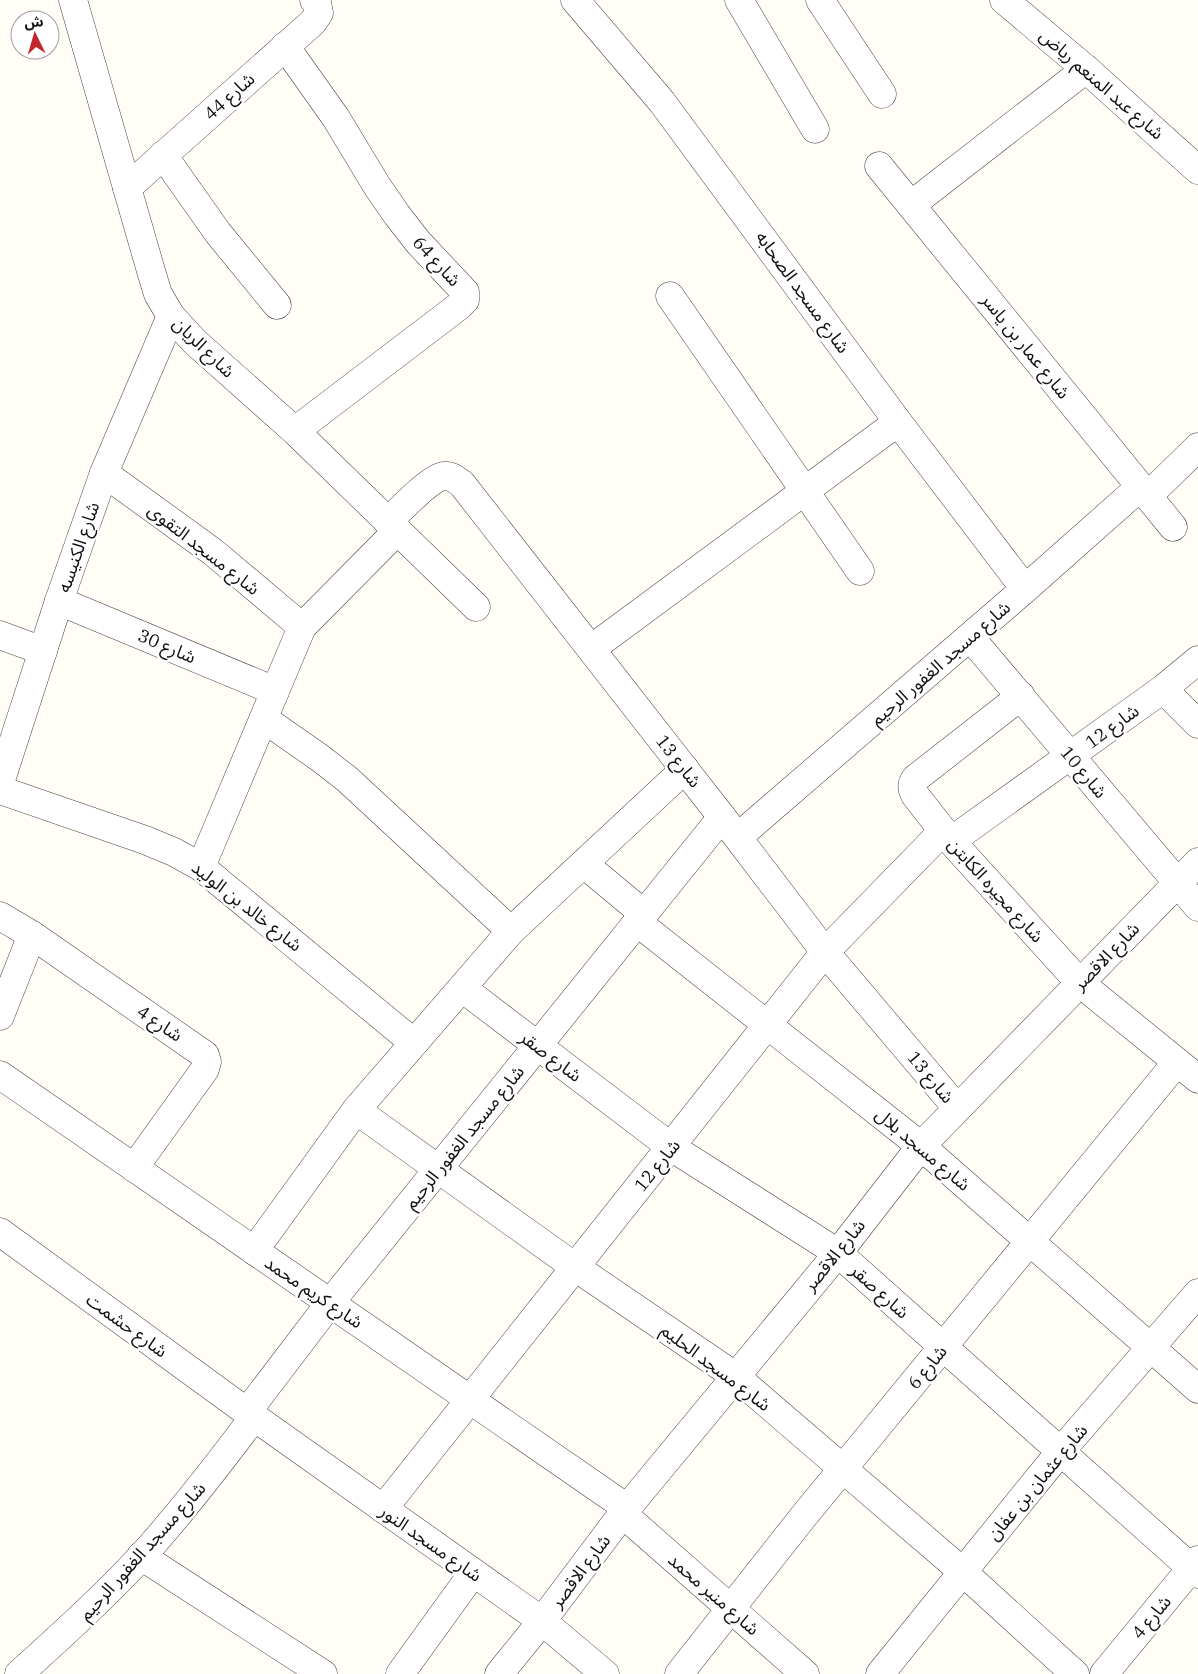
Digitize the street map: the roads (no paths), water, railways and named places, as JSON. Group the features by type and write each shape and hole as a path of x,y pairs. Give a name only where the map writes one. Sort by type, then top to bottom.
{"street":[{"name":"شارع الريان","path":"73,0 158,294 171,316 195,342 294,431 476,608"},
{"name":"شارع 44","path":"127,188 313,22 319,14 317,3 314,0"},
{"name":"شارع مسجد الصحابه","path":"575,0 662,102 898,422 1026,589"},
{"path":"740,0 815,129"},
{"path":"820,0 882,94"},
{"name":"شارع عبد المنعم رياض","path":"1004,0 1086,69 1198,170"},
{"name":"شارع 64","path":"285,46 336,118 397,215 418,242 465,292 465,300 459,306 294,431"},
{"path":"911,205 1086,69"},
{"path":"163,155 218,233 277,305"},
{"name":"شارع عمار بن ياسر","path":"879,166 1173,527"},
{"path":"670,296 860,571"},
{"name":"شارع الكنيسه","path":"0,783 59,601 104,473 171,316"},
{"path":"591,649 898,422"},
{"name":"شارع مسجد الغفور الرحيم","path":"19,1674 78,1621 142,1556 199,1489 330,1302 640,918 730,827 970,637 1198,447"},
{"name":"شارع مسجد التقوى","path":"104,473 213,552 302,627"},
{"name":"شارع 13","path":"393,526 433,480 443,476 453,477 462,484 730,827 825,952 957,1108"},
{"path":"201,867 302,627 393,526"},
{"name":"شارع 30","path":"59,601 275,691"},
{"path":"0,635 43,650"},
{"name":"شارع 10","path":"970,637 1198,907"},
{"name":"شارع 12","path":"383,1509 825,952 947,836 1070,756 1163,689 1198,660"},
{"path":"1163,689 1198,724"},
{"name":"شارع مجيره الكابتن","path":"1020,696 916,778 912,783 912,789 947,836 1080,983 1198,1079"},
{"path":"264,719 347,779 512,931"},
{"path":"254,1251 356,1110 512,931 685,769"},
{"name":"شارع خالد بن الوليد","path":"0,790 145,840 174,852 201,867 414,1042"},
{"name":"شارع الاقصر","path":"499,1674 542,1621 625,1511 838,1253 921,1146 1198,862"},
{"name":"شارع مسجد بلال","path":"584,864 640,918 767,1026 921,1146 1198,1389"},
{"name":"شارع 4","path":"0,916 32,935 205,1055 207,1062 205,1069 134,1168"},
{"path":"0,1016 32,935"},
{"name":"شارع صقر","path":"462,988 671,1147 838,1253 1060,1452 1196,1568"},
{"name":"شارع 6","path":"679,1674 843,1468 1177,1062"},
{"name":"شارع كريم محمد","path":"0,1075 470,1399 625,1511"},
{"name":"شارع مسجد الحليم","path":"356,1110 575,1267 735,1376 963,1572 1075,1674"},
{"name":"شارع حشمت","path":"0,1232 250,1415"},
{"name":"شارع عثمان بن عفان","path":"880,1674 1060,1452 1198,1293"},
{"name":"شارع مسجد النور","path":"250,1415 542,1621 605,1674"},
{"name":"شارع منير محمد","path":"625,1511 805,1674"},
{"path":"142,1556 323,1674"},
{"name":"شارع 4","path":"1104,1674 1196,1568"},
{"path":"400,1674 473,1573"}]}
